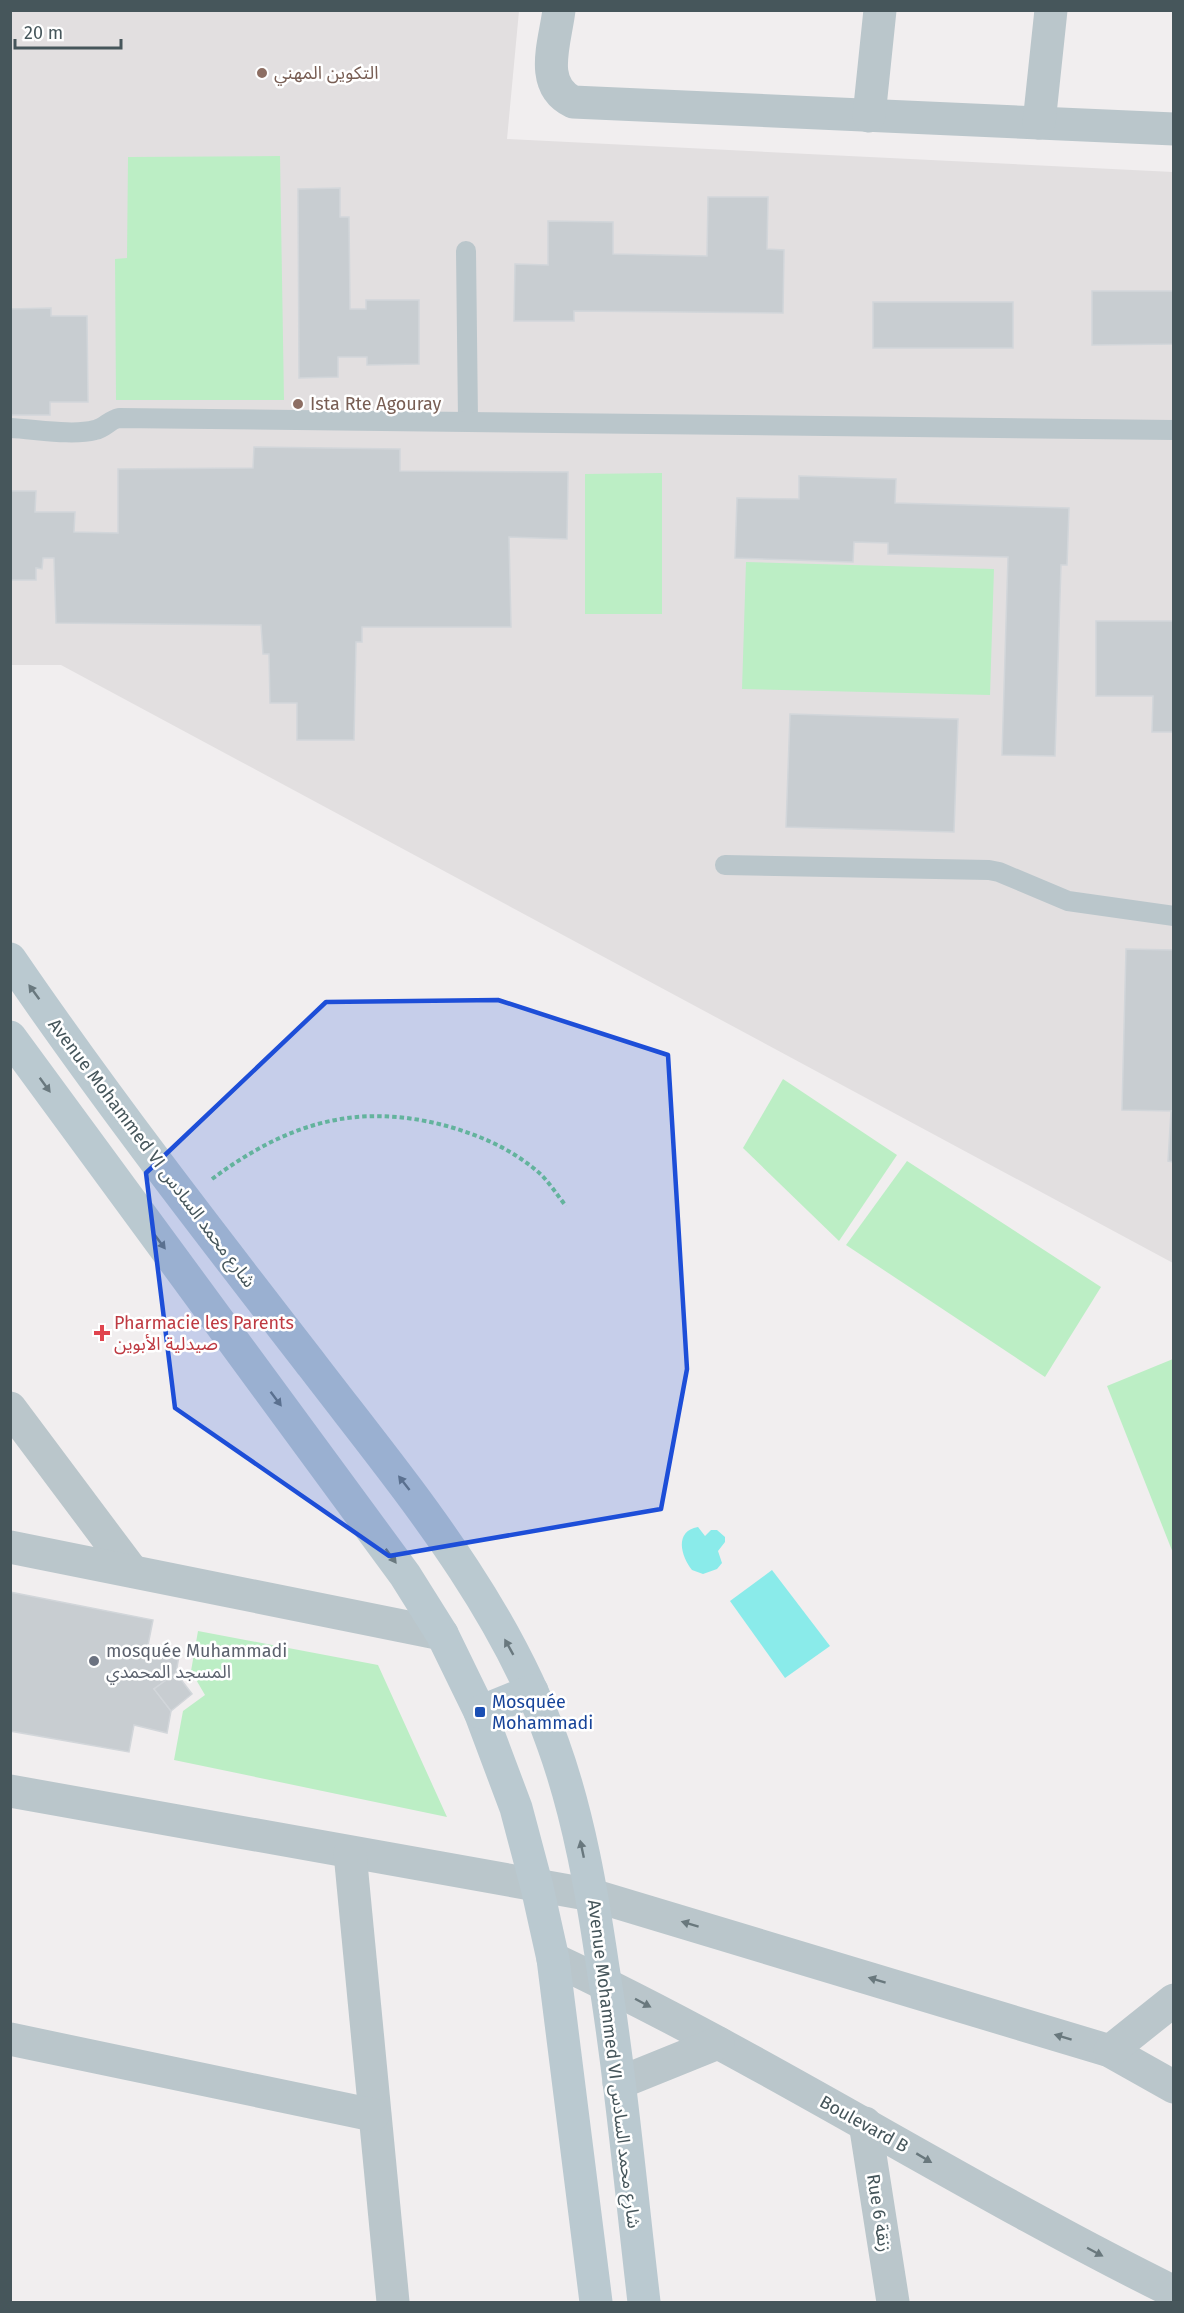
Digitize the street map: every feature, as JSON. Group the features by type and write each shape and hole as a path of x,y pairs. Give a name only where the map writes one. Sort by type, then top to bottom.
{"main road":[{"name":"Avenue Mohammed VI شارع محمد السادس","path":"10,959 185,1199 454,1553 485,1602 532,1691 553,1744 570,1800 592,1895 619,2083 644,2302"},
{"path":"10,1037 377,1536 442,1634 480,1712 516,1808 553,1959 596,2302"},
{"path":"480,1712 532,1691"}],"street":[{"path":"559,10 551,75 554,86 561,96 573,102 1173,129"},
{"path":"869,116 880,10"},
{"path":"1039,123 1051,10"},
{"path":"10,1408 132,1571"},
{"path":"10,1547 442,1634"},
{"path":"10,1791 592,1895 1110,2051 1173,2087"},
{"path":"350,1853 373,2115 393,2302"},
{"name":"Boulevard B","path":"553,1959 606,1984 717,2043 865,2123 989,2197 1173,2292"},
{"path":"1110,2051 1173,2000"},
{"path":"10,2039 373,2115"},
{"path":"619,2083 717,2043"},
{"name":"Rue 6 زنقة","path":"865,2123 893,2302"}],"lane":[{"path":"466,251 468,420"},
{"path":"10,428 89,431 96,430 110,419 119,418 468,420 1173,430"},
{"path":"725,865 989,870 1068,901 1173,916"}],"path":[{"path":"185,1199 247,1153 264,1145 313,1125 366,1114 418,1119 458,1129 499,1145 538,1172 566,1206"}],"highlighted area":[{"path":"498,1000 668,1055 687,1369 661,1509 389,1556 175,1408 146,1173 326,1002"}],"shaded area":[{"path":"11,11 519,11 507,139 1173,172 1173,1263 61,665 11,665"}],"green space":[{"path":"280,156 284,400 116,400 115,259 127,258 128,157"},
{"path":"662,473 662,614 585,614 585,474"},
{"path":"746,562 994,569 990,695 742,689"},
{"path":"783,1079 897,1155 839,1241 743,1148"},
{"path":"907,1161 1101,1287 1045,1377 846,1245"},
{"path":"1173,1359 1173,1553 1107,1386"},
{"path":"198,1631 378,1665 447,1817 174,1760 183,1711 205,1695 191,1671"}],"water":[{"path":"698,1527 705,1536 711,1530 717,1530 725,1537 725,1542 718,1551 722,1563 717,1569 703,1574 692,1570 685,1558 682,1545 685,1533"},
{"path":"772,1570 830,1646 785,1678 730,1601"}],"building":[{"path":"340,188 340,217 349,217 350,309 366,309 366,300 419,300 419,364 367,365 367,357 338,357 338,377 299,378 298,189"},
{"path":"708,197 768,197 767,249 784,250 783,313 574,311 574,321 514,321 515,264 548,265 548,221 613,222 613,254 707,256"},
{"path":"1092,291 1174,291 1174,344 1092,345"},
{"path":"873,302 1013,302 1013,348 873,348"},
{"path":"51,308 51,316 87,316 88,402 50,402 50,415 10,415 10,309"},
{"path":"254,447 400,449 400,471 568,472 567,539 509,537 511,627 362,627 362,642 356,642 354,740 297,740 297,703 270,703 269,654 263,654 261,625 56,623 54,558 43,558 42,569 36,568 36,580 10,580 10,491 36,491 35,512 75,512 74,532 118,533 118,469 253,468"},
{"path":"799,476 896,479 895,503 1069,508 1067,565 1061,565 1055,756 1002,755 1008,557 888,554 888,543 854,542 853,562 735,558 737,498 799,499"},
{"path":"1096,621 1174,621 1174,732 1152,732 1153,696 1096,696"},
{"path":"790,714 958,719 954,832 786,827"},
{"path":"1126,949 1174,950 1174,1111 1122,1110"},
{"path":"1171,1111 1174,1111 1174,1162 1168,1161"},
{"name":"mosquée Muhammadi المسجد المحمدي","path":"10,1592 153,1620 148,1645 180,1650 176,1673 154,1689 171,1711 167,1733 134,1725 129,1752 10,1731"},
{"path":"176,1673 192,1694 171,1711 154,1689"}],"place":[{"name":"التكوين المهني","path":"262,73"},
{"name":"Ista Rte Agouray","path":"298,404"},
{"name":"Pharmacie les Parents صيدلية الأبوين","path":"102,1333"},
{"name":"mosquée Muhammadi المسجد المحمدي","path":"94,1661"},
{"name":"Mosquée Mohammadi","path":"480,1712"}]}
